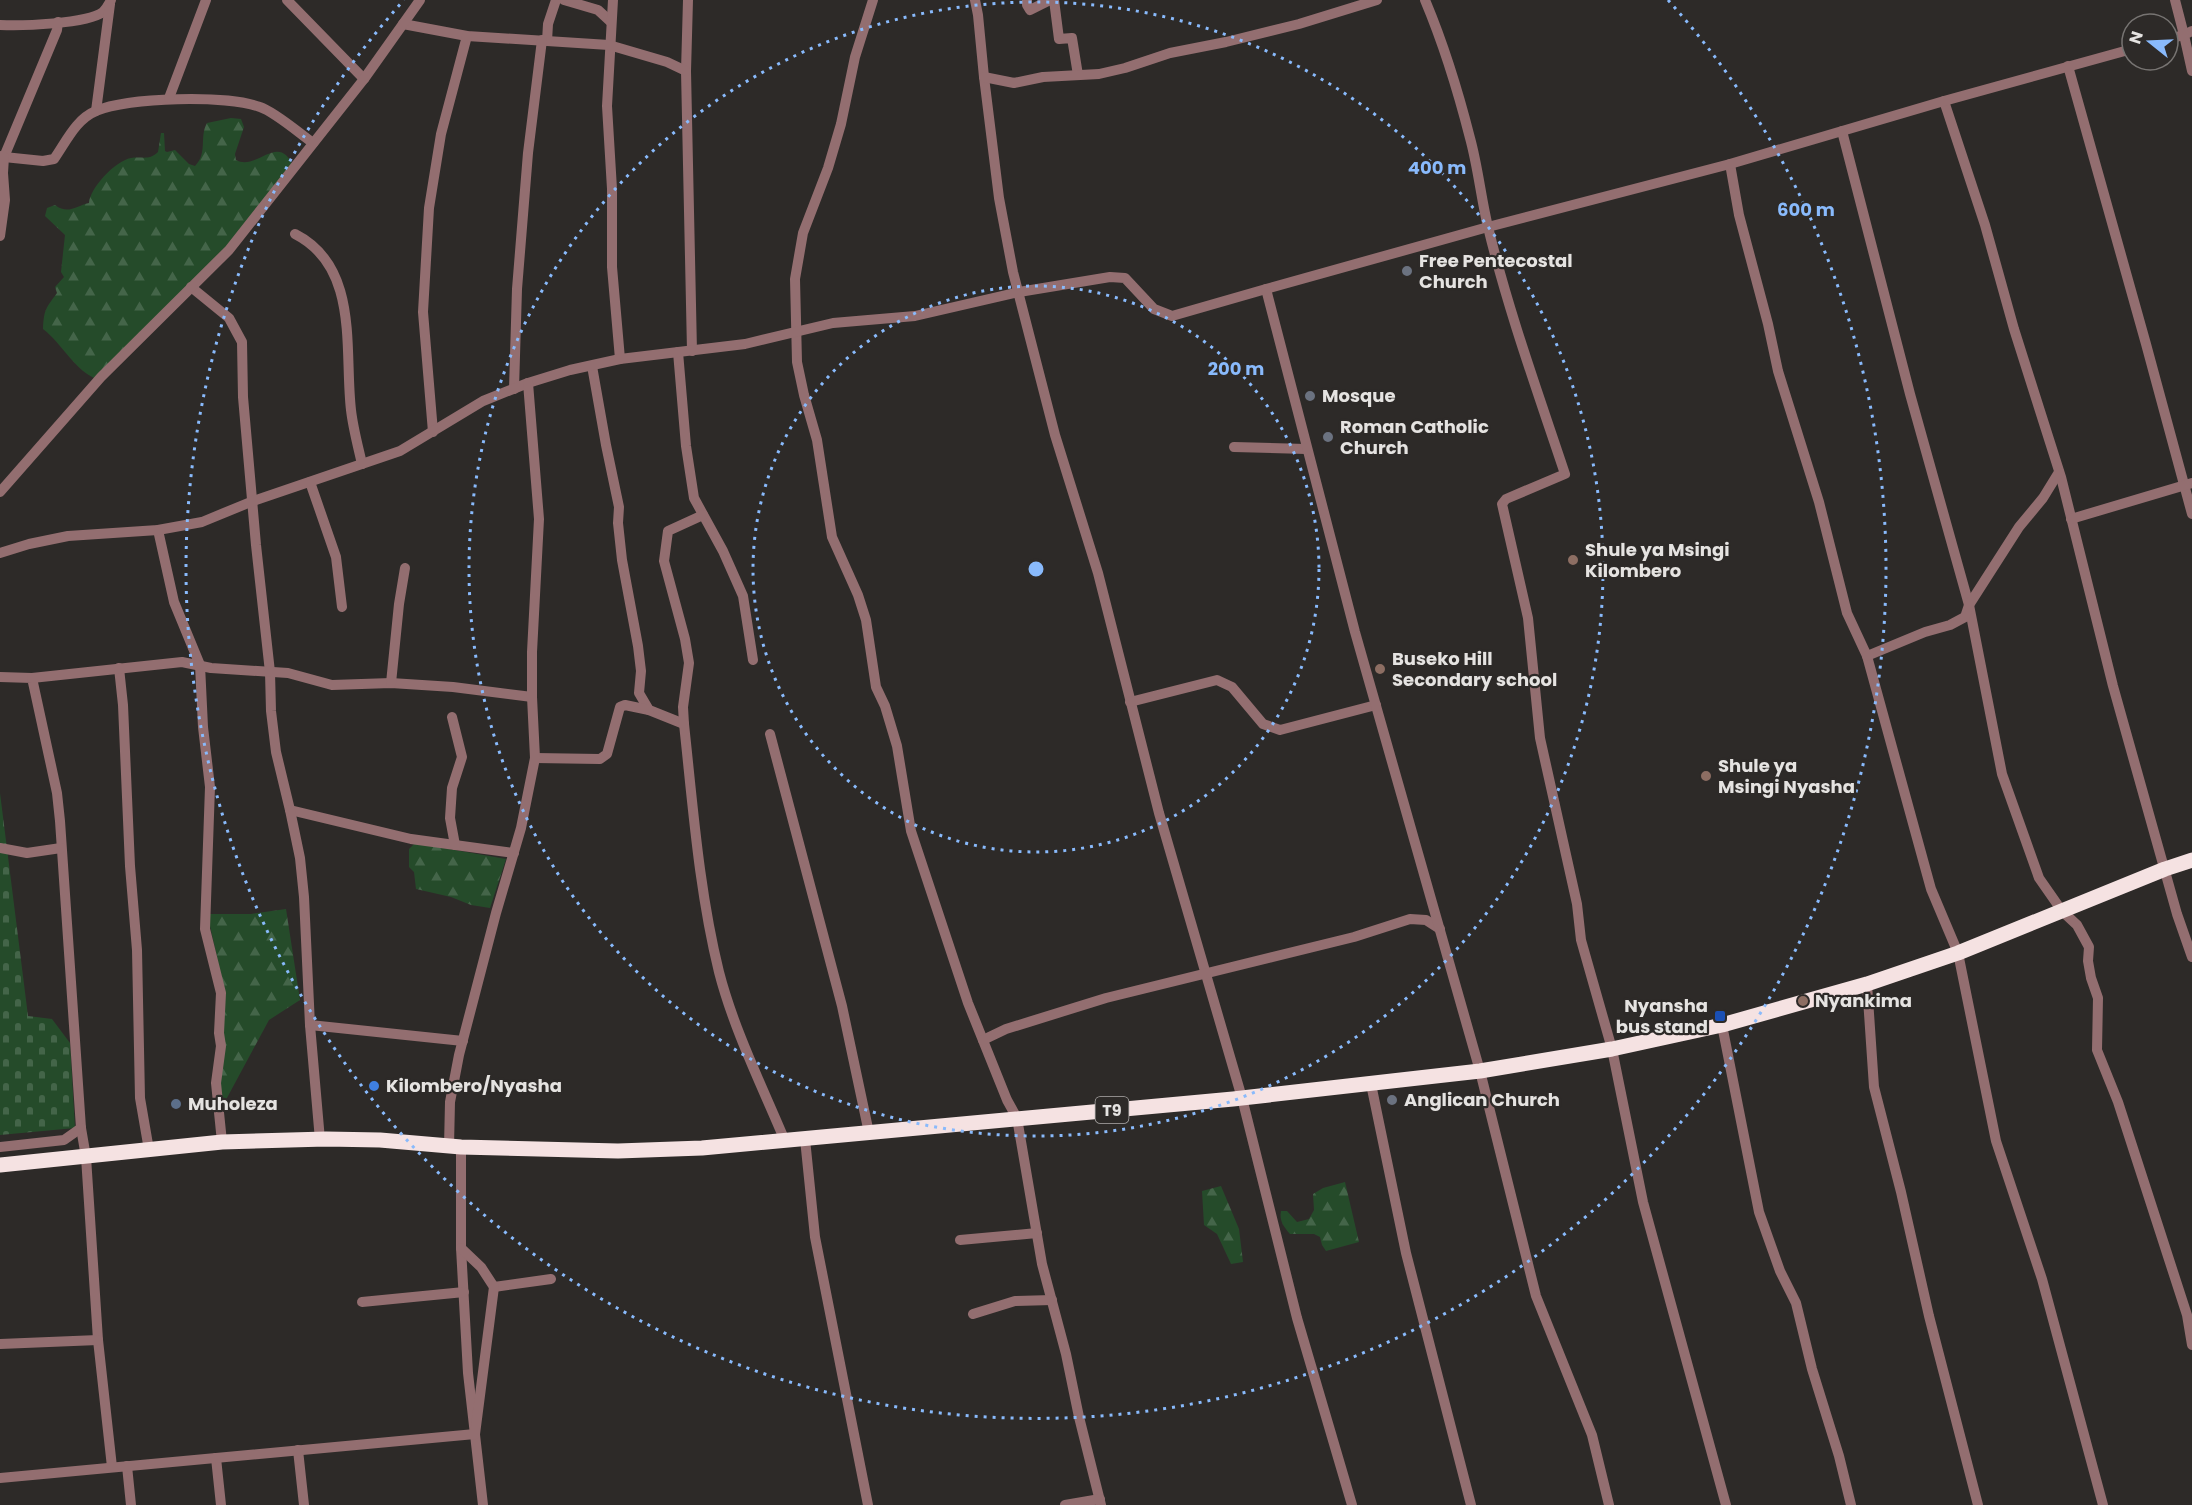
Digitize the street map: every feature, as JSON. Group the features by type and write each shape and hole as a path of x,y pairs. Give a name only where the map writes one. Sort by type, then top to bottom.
{"highway":[{"name":"T9","path":"0,1165 222,1142 380,1140 455,1146 618,1151 702,1148 1242,1098 1480,1071 1612,1049 1722,1025 1867,984 1958,953 2192,860"}],"street":[{"path":"169,98 206,0"},
{"path":"287,0 364,79"},
{"path":"0,492 101,377 228,250 364,79 420,0"},
{"path":"514,388 518,278 528,153 545,40 556,0"},
{"path":"564,0 598,10 611,22"},
{"path":"613,0 607,106 612,189 612,267 620,358"},
{"path":"688,0 686,71 692,351"},
{"path":"873,0 855,57 841,124 828,168 803,233 795,279 797,362 817,440 832,537 866,620 876,687 885,706 897,746 899,770 911,831 968,1003 1007,1100 1017,1118 1042,1264 1100,1502 1065,1505"},
{"path":"975,0 999,198 1013,272 1055,435 1098,573 1159,813 1242,1098 1297,1318 1352,1505"},
{"path":"1027,0 1030,10 1052,0 1059,39 1072,38 1078,75"},
{"path":"984,77 1014,83 1043,77 1099,74 1170,53 1299,24 1377,0"},
{"path":"1425,0 1443,44 1470,139 1488,227 1540,401 1565,474 1506,498 1502,504 1528,618 1540,738 1577,903 1581,940 1612,1049 1644,1202 1726,1505"},
{"path":"2175,0 2188,33 2192,71"},
{"path":"96,111 110,1"},
{"path":"0,25 58,22 96,15 104,11 110,1"},
{"path":"0,236 5,200 2,157 57,30 58,22"},
{"path":"403,24 467,36 609,45 667,62 686,71"},
{"path":"433,432 423,312 429,208 441,134 467,36"},
{"path":"0,553 68,536 158,530 202,522 253,501 400,451 483,401 514,388 570,370 620,358 745,344 833,323 915,316 1019,292 1110,277 1125,278 1154,309 1172,316 1488,227 1730,164 2120,52"},
{"path":"2068,66 2188,484 2192,514"},
{"path":"2,157 43,161 54,159 78,123 96,111 169,98 241,103 261,107 314,143"},
{"path":"1944,101 1985,225 2014,329 2059,472 2113,686 2192,957"},
{"path":"1842,131 1910,394 1969,605 2002,774 2039,878 2062,911 2077,925 2089,947 2088,961 2098,998 2097,1050 2118,1102 2187,1315 2192,1345"},
{"path":"1730,164 1739,215 1778,370 1819,502 1847,613 1867,656 1932,889 1958,953 1996,1141 2042,1279 2103,1505"},
{"path":"295,234 310,242 320,251 340,289 348,330 351,410 362,464"},
{"path":"191,287 229,318 242,342 243,397 270,672 271,711 276,752 300,858 304,897 310,1025 320,1140"},
{"path":"1266,289 1306,449 1376,705 1480,1071 1536,1296 1592,1435 1609,1505"},
{"path":"678,352 686,446 694,498 723,551 743,596 753,660"},
{"path":"592,366 619,507 618,523 622,560 641,672 639,693 649,710"},
{"path":"483,1505 468,1373 455,1146 450,1102 463,1041 514,853 535,758 532,697 539,519 528,383"},
{"path":"1234,447 1306,449"},
{"path":"1867,656 1925,632 1950,625 1965,616 1969,605 2019,526 2043,498 2059,472"},
{"path":"310,482 336,557 342,607"},
{"path":"2071,519 2188,484"},
{"path":"704,515 668,531 664,561 685,639 689,663 683,707 684,724 706,907 720,973 740,1032 785,1141"},
{"path":"158,530 174,602 200,665 202,727 210,787 205,929 221,993 220,1046 216,1083 222,1142"},
{"path":"391,682 396,625 405,568"},
{"path":"0,677 32,678 182,662 211,668 288,673 332,685 391,682 532,697"},
{"path":"119,668 124,716 130,866 137,950 140,1098 149,1150"},
{"path":"32,678 57,793 98,1340 112,1467"},
{"path":"1131,702 1217,680 1232,687 1263,724 1280,730 1376,705"},
{"path":"535,758 600,759 607,754 620,707 625,705 649,710 684,724"},
{"path":"452,717 462,757 452,788 450,818 455,845"},
{"path":"770,734 842,1006 869,1133"},
{"path":"290,810 411,839 514,853"},
{"path":"0,848 27,854 61,848"},
{"path":"983,1040 1006,1029 1106,998 1354,937 1410,919 1426,920 1440,928"},
{"path":"1867,984 1874,1087 1929,1316 1978,1505"},
{"path":"310,1025 463,1041"},
{"path":"1722,1025 1759,1212 1780,1271 1796,1303 1812,1369 1839,1456 1851,1505"},
{"path":"1371,1083 1406,1253 1471,1505"},
{"path":"0,1147 64,1140 81,1128"},
{"path":"806,1139 815,1237 868,1505"},
{"path":"960,1240 1036,1233"},
{"path":"461,1248 481,1267 494,1287 475,1434"},
{"path":"494,1287 551,1279"},
{"path":"362,1302 464,1292"},
{"path":"973,1314 1015,1301 1052,1300"},
{"path":"0,1344 98,1340"},
{"path":"0,1478 475,1434"},
{"path":"298,1450 304,1505"},
{"path":"216,1458 220,1505"},
{"path":"127,1466 131,1505"}],"green space":[{"path":"231,118 241,119 244,127 235,154 236,160 252,161 267,154 282,152 294,168 228,250 99,380 90,376 43,329 46,309 57,293 55,287 64,277 61,272 65,235 45,216 47,208 55,205 68,210 89,203 99,183 118,164 131,158 145,158 158,152 161,133 164,133 165,151 175,150 189,164 195,166 201,156 207,123"},
{"path":"0,793 28,1016 52,1019 70,1043 75,1128 0,1135"},
{"path":"415,843 506,859 490,908 471,905 451,897 416,889 414,872 409,867 409,849"},
{"path":"286,909 300,1000 269,1020 221,1109 217,957 210,926 210,914 251,914"},
{"path":"1345,1182 1359,1242 1326,1251 1320,1237 1314,1234 1290,1234 1281,1221 1281,1211 1287,1211 1297,1222 1309,1219 1314,1210 1313,1194 1323,1188"},
{"path":"1221,1186 1239,1229 1243,1262 1231,1264 1217,1234 1204,1225 1202,1191"}],"place":[{"name":"Free Pentecostal Church","path":"1407,271"},
{"name":"Mosque","path":"1310,396"},
{"name":"Roman Catholic Church","path":"1328,437"},
{"name":"Shule ya Msingi Kilombero","path":"1573,560"},
{"name":"Buseko Hill Secondary school","path":"1380,669"},
{"name":"Shule ya Msingi Nyasha","path":"1706,776"},
{"name":"Nyankima","path":"1803,1001"},
{"name":"Nyansha bus stand","path":"1720,1016"},
{"name":"Kilombero/Nyasha","path":"374,1086"},
{"name":"Anglican Church","path":"1392,1100"},
{"name":"Muholeza","path":"176,1104"}]}
